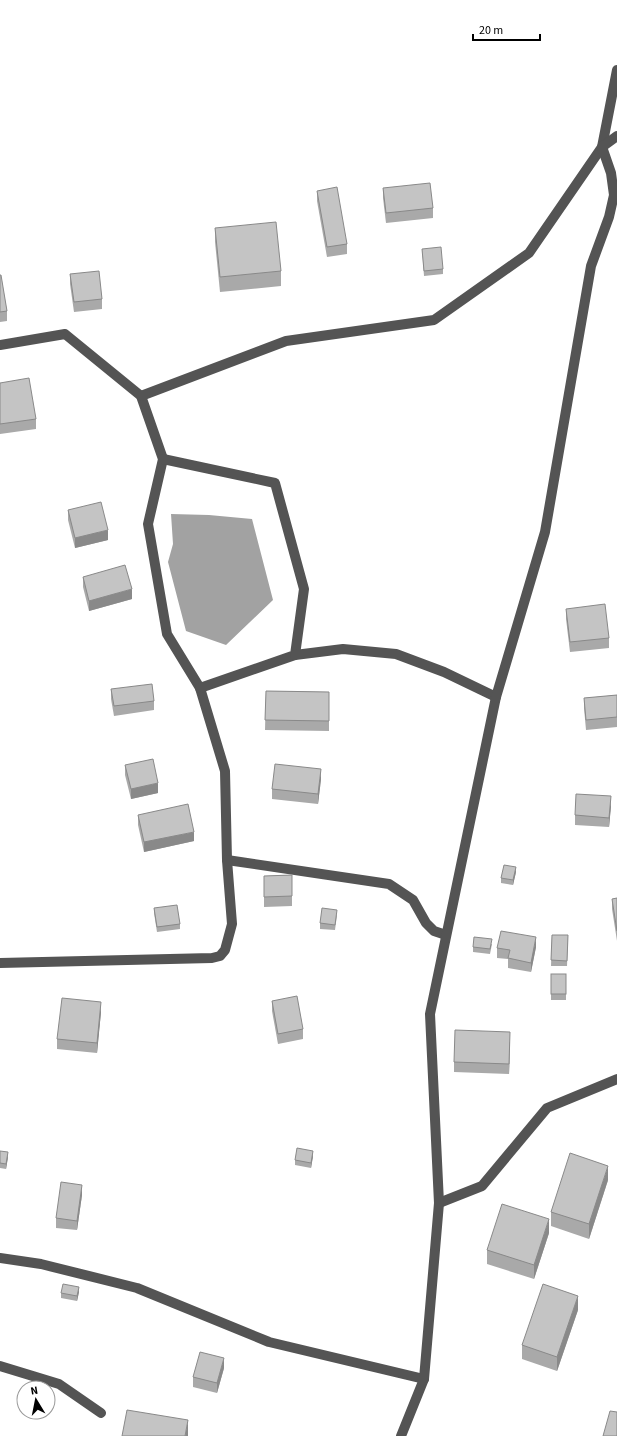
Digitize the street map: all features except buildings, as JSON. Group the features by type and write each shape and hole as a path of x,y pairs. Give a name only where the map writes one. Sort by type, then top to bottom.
{"street":[{"path":"401,1436 424,1379 439,1203 430,1014 496,696 545,532 591,266 609,217 614,195 611,173 602,147 617,70"},
{"path":"141,396 286,341 434,320 529,253 602,147 617,136"},
{"path":"0,345 65,334 141,396 163,459 148,524 167,634 200,688 225,771 227,860 232,924 225,950 220,956 212,958 0,963"},
{"path":"163,459 275,483 304,589 295,655"},
{"path":"200,688 295,655 343,649 396,654 444,672 496,696"},
{"path":"227,860 389,884 413,900 426,923 434,931 446,935"},
{"path":"439,1203 482,1186 547,1108 617,1079"},
{"path":"0,1258 41,1264 136,1288 269,1342 424,1379"},
{"path":"0,1366 59,1384 101,1413"}],"shaded area":[{"path":"171,514 209,515 252,519 273,600 226,645 186,631 168,562 173,544"}]}
